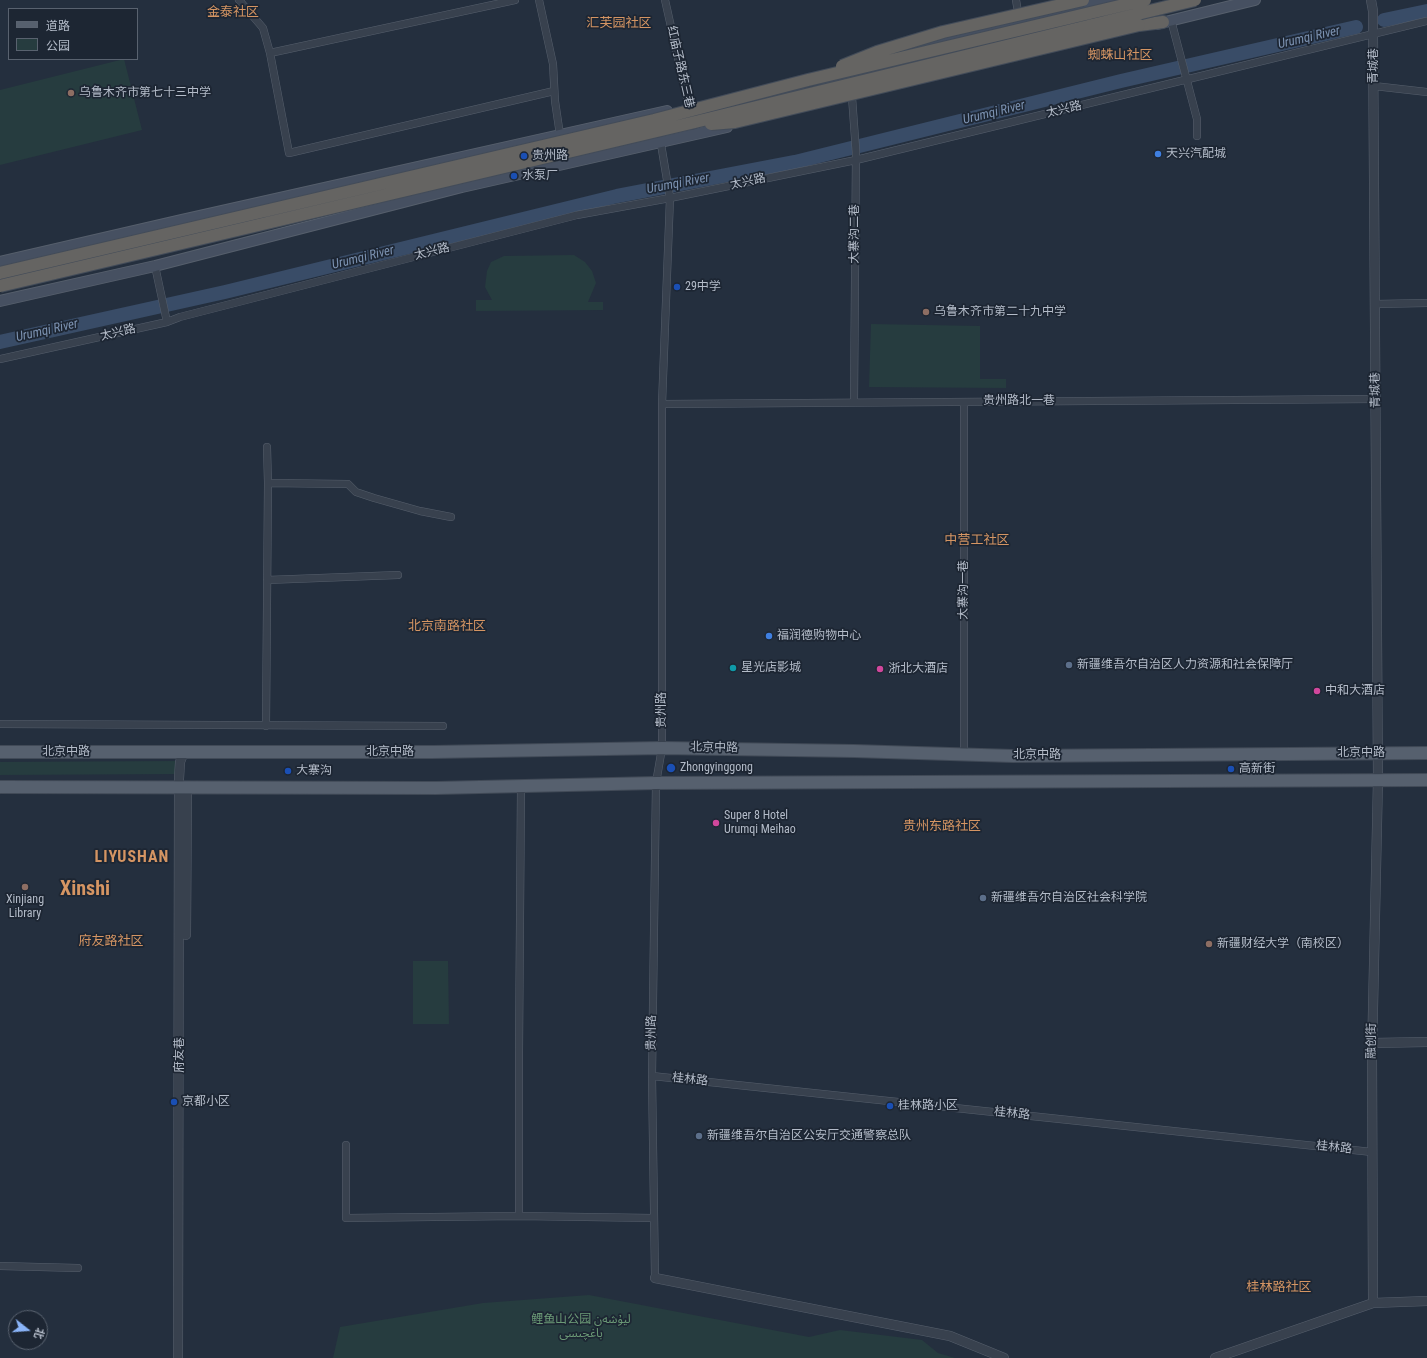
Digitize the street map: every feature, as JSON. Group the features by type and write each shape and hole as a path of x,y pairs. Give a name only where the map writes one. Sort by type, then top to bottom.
{"highway":[{"path":"808,80 877,52 943,32 1083,0"},
{"path":"0,273 654,120 808,80 1145,0"},
{"path":"0,286 690,123 1194,0"},
{"path":"690,123 704,125 736,122 1139,26 1167,21"}],"main road":[{"path":"0,262 655,114 847,67 954,37 1110,0"},
{"path":"0,302 155,266 462,187 852,97 1254,0"},
{"name":"北京中路","path":"0,752 433,752 662,748 854,751 1020,756 1427,753"},
{"path":"0,787 436,788 656,783 1427,780"}],"street":[{"path":"239,0 263,28 270,53 289,153 554,91"},
{"path":"270,53 515,0"},
{"path":"540,0 553,64 554,91 560,135"},
{"name":"红庙子路东三巷","path":"664,0 695,134"},
{"path":"1016,0 1020,21"},
{"name":"青城巷","path":"1371,0 1373,11 1374,86 1378,779"},
{"path":"1167,21 1182,62 1197,119 1197,136"},
{"name":"太兴路","path":"0,359 188,315 577,215 856,160 1186,78 1427,21"},
{"name":"大寨沟二巷","path":"847,67 852,97 856,152 854,402"},
{"path":"1374,86 1427,92"},
{"name":"贵州路","path":"655,114 670,196 662,404 662,748 656,783 652,1076 655,1278"},
{"path":"155,266 166,319"},
{"path":"1375,304 1427,303"},
{"name":"贵州路北一巷","path":"662,404 1376,399"},
{"name":"大寨沟一巷","path":"964,402 964,755"},
{"path":"266,726 267,447"},
{"path":"268,483 348,484 356,492 374,498 420,511 452,517"},
{"path":"267,580 398,575"},
{"path":"0,724 443,726"},
{"name":"府友巷","path":"184,752 180,762 183,788 184,1358"},
{"name":"融创街","path":"1373,1303 1372,1043 1378,779"},
{"path":"519,1216 521,786"},
{"name":"府友巷","path":"178,1358 183,788"},
{"path":"1372,1043 1427,1042"},
{"name":"桂林路","path":"652,1076 1372,1152"},
{"path":"346,1145 346,1218 519,1216 653,1218"},
{"path":"0,1266 78,1268"},
{"path":"655,1278 950,1336 1004,1358"},
{"path":"1215,1358 1373,1303 1427,1301"}],"green space":[{"name":"乌鲁木齐市第七十三中学","path":"124,60 142,130 0,165 0,90"},
{"path":"574,255 585,262 592,271 596,283 588,302 603,302 603,310 476,311 476,300 492,300 485,287 487,271 491,262 504,256"},
{"path":"871,324 980,326 980,379 1006,379 1006,388 869,387"},
{"path":"177,761 177,774 0,775 0,762"},
{"path":"413,961 448,961 449,1024 413,1024"},
{"name":"鲤鱼山公园 ليۇشەن باغچىسى","path":"589,1295 809,1337 840,1330 922,1340 938,1353 955,1358 333,1358 340,1327 483,1303"}],"waterway":[{"name":"Urumqi River","path":"1384,20 1427,11"},
{"name":"Urumqi River","path":"0,342 225,292 617,196 795,162 1121,81 1356,27"}],"place":[{"name":"乌鲁木齐市第七十三中学","path":"71,93"},
{"name":"天兴汽配城","path":"1158,154"},
{"name":"贵州路","path":"524,156"},
{"name":"水泵厂","path":"514,176"},
{"name":"29中学","path":"677,287"},
{"name":"乌鲁木齐市第二十九中学","path":"926,312"},
{"name":"福润德购物中心","path":"769,636"},
{"name":"新疆维吾尔自治区人力资源和社会保障厅","path":"1069,665"},
{"name":"星光店影城","path":"733,668"},
{"name":"浙北大酒店","path":"880,669"},
{"name":"中和大酒店","path":"1317,691"},
{"name":"Zhongyinggong","path":"671,768"},
{"name":"高新街","path":"1231,769"},
{"name":"大寨沟","path":"288,771"},
{"name":"Super 8 Hotel Urumqi Meihao","path":"716,823"},
{"name":"Xinjiang Library","path":"25,887"},
{"name":"新疆维吾尔自治区社会科学院","path":"983,898"},
{"name":"新疆财经大学（南校区）","path":"1209,944"},
{"name":"京都小区","path":"174,1102"},
{"name":"桂林路小区","path":"890,1106"},
{"name":"新疆维吾尔自治区公安厅交通警察总队","path":"699,1136"}],"district":[{"name":"金泰社区","path":"233,13"},
{"name":"汇芙园社区","path":"619,24"},
{"name":"蜘蛛山社区","path":"1120,56"},
{"name":"中营工社区","path":"977,541"},
{"name":"北京南路社区","path":"447,627"},
{"name":"贵州东路社区","path":"942,827"},
{"name":"LIYUSHAN","path":"132,858"},
{"name":"Xinshi","path":"85,890"},
{"name":"府友路社区","path":"111,942"},
{"name":"桂林路社区","path":"1279,1288"}]}
